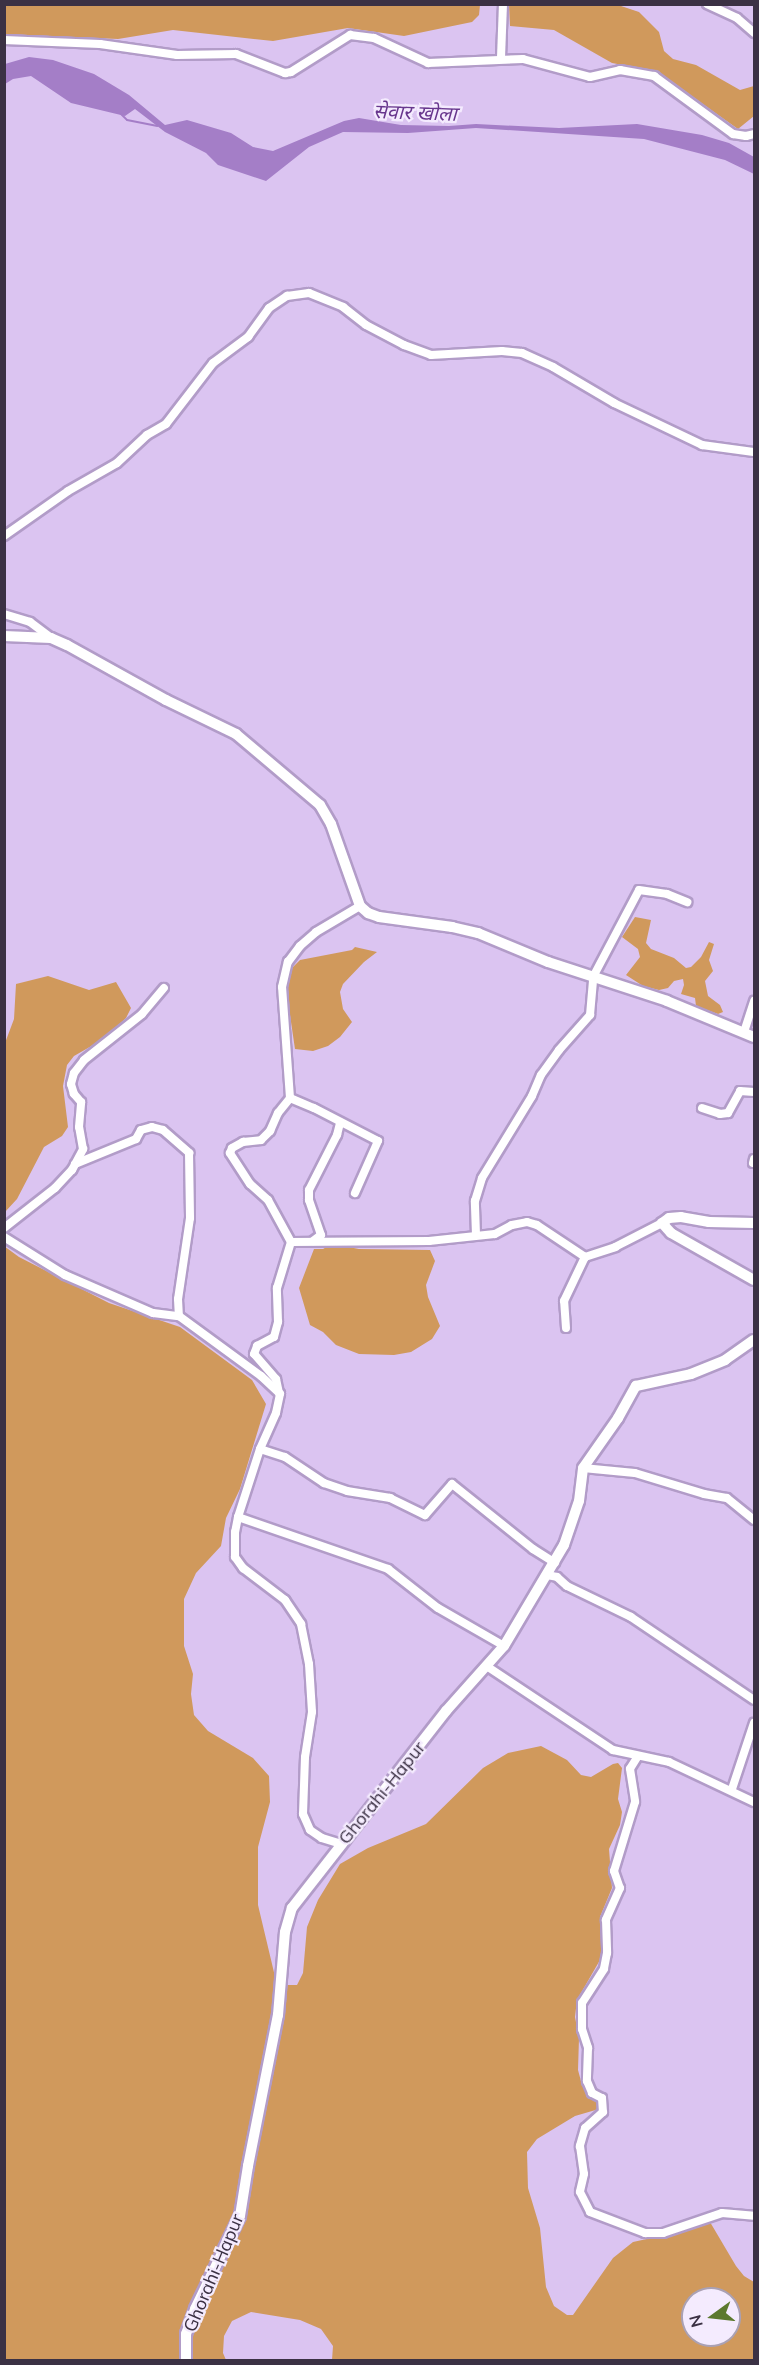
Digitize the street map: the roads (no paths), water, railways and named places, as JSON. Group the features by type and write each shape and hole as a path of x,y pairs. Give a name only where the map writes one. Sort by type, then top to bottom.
{"street":[{"path":"501,58 503,4"},
{"path":"707,4 737,18 754,33"},
{"path":"4,40 100,44 177,56 236,54 285,73 291,72 350,35 374,38 428,63 501,58 523,59 590,77 620,70 654,76 733,134 746,136 754,134"},
{"path":"4,536 68,491 117,463 147,435 166,424 213,363 248,338 268,308 287,296 309,293 343,307 375,330 404,345 431,355 502,351 522,353 702,445 754,452"},
{"path":"4,614 30,622 51,638 166,700 236,734 320,805 331,824 360,906 379,917 478,933 548,962 667,1001 749,1034 754,1001"},
{"path":"4,636 51,638"},
{"path":"476,1235 476,1201 482,1178 541,1075 559,1050 590,1015 593,977 639,890 667,894 687,902"},
{"path":"342,1844 322,1838 310,1830 303,1814 305,1757 312,1712 309,1664 301,1624 285,1600 243,1568 235,1557 235,1532 238,1517 260,1449 276,1413 280,1394 276,1379 254,1354 257,1346 274,1336 278,1322 277,1288 291,1242 268,1200 250,1184 230,1153 232,1148 243,1142 261,1140 270,1131 278,1113 290,1098 282,987 288,962 300,946 316,932 360,906"},
{"path":"4,1228 55,1188 75,1164 82,1149 79,1127 81,1102 71,1084 74,1073 84,1060 142,1014 164,988"},
{"path":"702,1108 720,1114 728,1113 740,1091 754,1092"},
{"path":"290,1098 378,1142 355,1193"},
{"path":"313,1241 321,1234 309,1200 309,1190 337,1135 340,1123"},
{"path":"75,1164 136,1139 141,1130 152,1127 163,1130 189,1153 190,1218 178,1299 179,1316"},
{"path":"566,1328 564,1301 585,1257 615,1247 662,1224 669,1218 754,1223"},
{"path":"291,1242 429,1241 495,1234 512,1225 527,1222 537,1225 585,1257"},
{"path":"662,1224 671,1233 754,1280"},
{"path":"4,1237 65,1275 153,1313 179,1316 261,1376 280,1394"},
{"name":"Ghorahi-Hapur","path":"186,2361 186,2334 195,2309 240,2216 278,2015 285,1932 292,1908 446,1711 468,1685 488,1667 504,1646 525,1607 555,1563 572,1525 579,1501 583,1468 618,1418 636,1386 691,1374 725,1360 754,1340"},
{"path":"260,1449 290,1460 324,1483 347,1491 390,1498 425,1515 452,1484 533,1549 555,1563"},
{"path":"583,1468 635,1473 704,1494 727,1498 754,1520"},
{"path":"238,1517 388,1569 438,1608 504,1646"},
{"path":"547,1575 557,1577 567,1586 631,1617 754,1700"},
{"path":"488,1667 613,1750 669,1762 732,1789 754,1802"},
{"path":"732,1789 754,1723"},
{"path":"638,1756 630,1768 635,1802 614,1871 620,1887 606,1920 607,1953 604,1969 582,2003 582,2029 588,2048 587,2081 592,2093 602,2098 603,2112 585,2128 580,2146 584,2174 580,2192 590,2212 645,2233 663,2233 722,2213 754,2216"}],"waterway":[{"name":"सेवार खोला","path":"121,114 127,120 157,126"}]}
